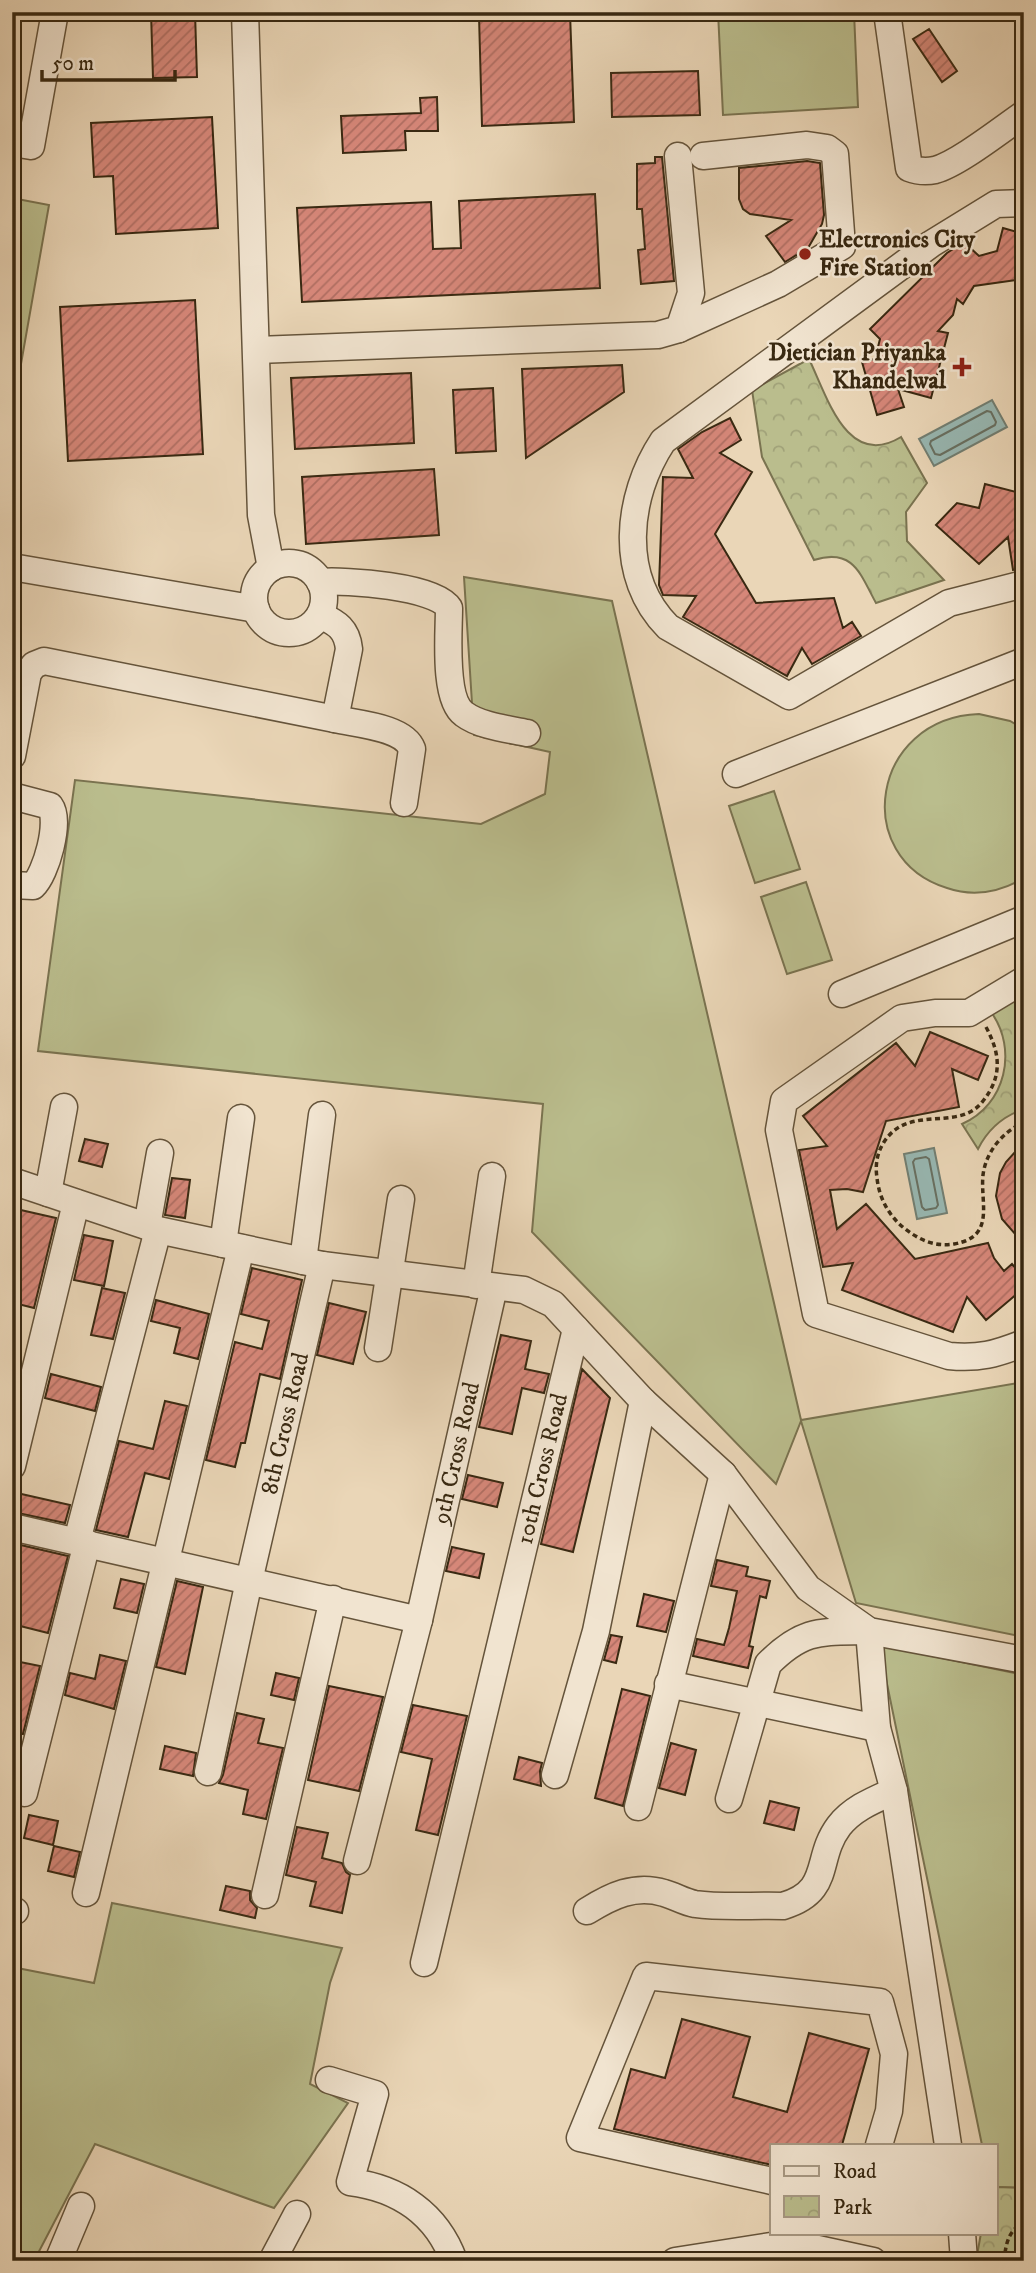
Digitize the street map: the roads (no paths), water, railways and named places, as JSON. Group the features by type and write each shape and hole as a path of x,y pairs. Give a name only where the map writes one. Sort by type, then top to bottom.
{"street":[{"path":"12,143 31,146 55,12"},
{"path":"245,12 261,516 271,568"},
{"path":"887,12 909,168 917,172 935,170 950,163 1024,114"},
{"path":"257,350 646,336 679,329 778,284 842,246 835,154 827,148 807,145 691,156 691,293 679,329"},
{"path":"1024,204 996,204 931,244 663,441 653,456 639,490 633,528 634,561 640,586 659,618 668,627 789,696 949,603 1024,584"},
{"path":"282,564 304,567 320,582 324,604 320,615 304,630 281,632 270,628 261,620 254,598 256,586 271,568 282,564"},
{"path":"12,567 256,609"},
{"path":"320,582 346,580 370,583 424,593 445,601 449,608 450,675 456,705 472,719 527,733"},
{"path":"320,615 338,624 348,639 349,649 335,719"},
{"path":"12,756 28,673 34,665 44,661 398,734 410,743 412,749 404,803"},
{"path":"736,774 1024,661"},
{"path":"12,796 50,806 54,811 55,822 42,876 33,886 12,884"},
{"path":"842,994 1024,919"},
{"path":"1024,980 969,1013 935,1013 902,1018 784,1101 779,1130 816,1314 949,1356 972,1359 993,1355 1024,1343"},
{"path":"48,1194 64,1107"},
{"name":"8th Cross Road","path":"208,1772 312,1263 322,1115"},
{"path":"86,1893 167,1562 232,1246 241,1118"},
{"path":"24,1793 152,1228 160,1153"},
{"name":"9th Cross Road","path":"357,1861 419,1620 485,1286 492,1176"},
{"path":"12,1181 152,1228 312,1263 524,1290 553,1304 643,1401 723,1474 808,1588 869,1631"},
{"path":"378,1348 401,1199"},
{"path":"12,1466 76,1203"},
{"name":"10th Cross Road","path":"424,1963 576,1329"},
{"path":"555,1775 596,1632 643,1401"},
{"path":"638,1807 723,1474"},
{"path":"12,1527 419,1620"},
{"path":"265,1895 333,1600"},
{"path":"869,1631 877,1728 894,1791 948,2144"},
{"path":"729,1798 768,1664 800,1637 827,1632 869,1631 1024,1660"},
{"path":"668,1684 877,1728"},
{"path":"587,1911 625,1892 641,1890 656,1891 697,1904 783,1906 796,1902 813,1890 832,1839 846,1818 862,1806 894,1791"},
{"path":"770,2181 580,2137 646,1976 880,2002 894,2054 888,2111 879,2144"},
{"path":"894,2054 933,2045"},
{"path":"329,2080 375,2094 350,2182 394,2193 414,2205 432,2221 454,2261"},
{"path":"58,2261 81,2206"},
{"path":"272,2261 298,2214"},
{"path":"961,2234 964,2261"},
{"path":"676,2261 790,2243 873,2261"}],"water":[{"path":"992,400 1007,427 934,466 919,439"},
{"path":"934,1148 947,1213 917,1219 904,1154"}],"place":[{"name":"Electronics City Fire Station","path":"805,254"},
{"name":"Dietician Priyanka Khandelwal","path":"962,367"}]}
